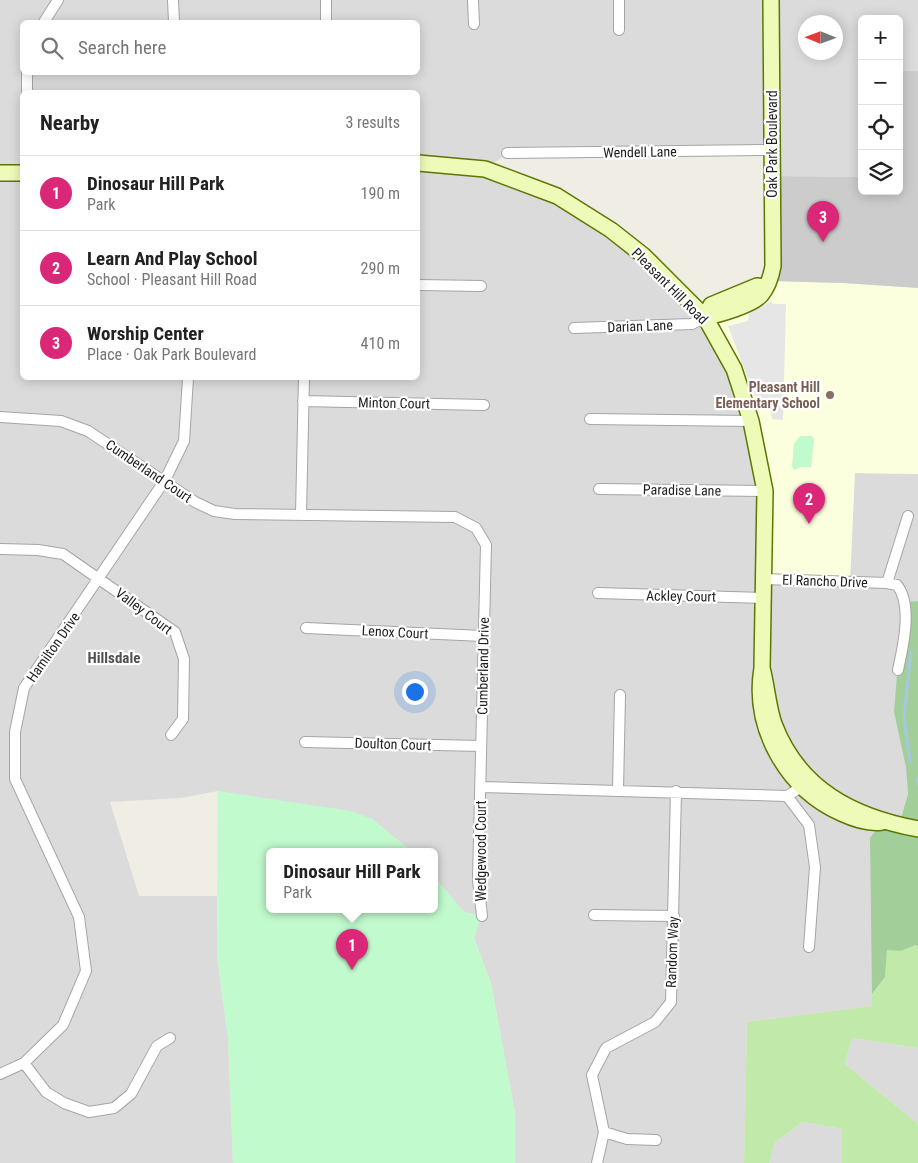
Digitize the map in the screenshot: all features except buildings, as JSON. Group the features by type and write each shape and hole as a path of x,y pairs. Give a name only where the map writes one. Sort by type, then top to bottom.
{"street":[{"path":"45,20 58,0"},
{"path":"174,0 174,20"},
{"path":"326,0 326,20"},
{"path":"473,0 474,24"},
{"path":"619,0 619,30"},
{"name":"Oak Park Boulevard","path":"705,317 711,305 757,286 765,287 770,281 773,266 771,0"},
{"path":"27,75 27,90"},
{"name":"Wendell Lane","path":"508,153 772,150"},
{"name":"Pleasant Hill Road","path":"420,163 485,169 557,196 611,230 644,256 705,317 734,369 751,421 765,491 762,668 774,724 806,784 840,803 882,822 918,829"},
{"path":"0,173 20,173"},
{"path":"420,285 481,286"},
{"name":"Darian Lane","path":"574,328 692,324 705,317"},
{"name":"Hamilton Drive","path":"0,1074 24,1063 63,1024 86,971 79,917 14,779 15,732 24,688 165,480 184,441 188,380"},
{"path":"301,514 304,380"},
{"name":"Minton Court","path":"303,401 484,405"},
{"name":"Cumberland Court","path":"0,417 60,420 79,427 165,480 195,502 214,511 235,514 301,514"},
{"path":"590,419 751,421"},
{"name":"Paradise Lane","path":"599,489 765,491"},
{"name":"Cumberland Drive","path":"301,514 455,518 476,528 486,545 481,787"},
{"path":"898,670 906,634 902,591 898,585 886,583 908,516"},
{"name":"Valley Court","path":"0,549 38,550 63,554 175,632 184,659 183,719 171,735"},
{"name":"El Rancho Drive","path":"764,579 886,583"},
{"name":"Ackley Court","path":"598,593 764,598"},
{"name":"Lenox Court","path":"306,628 483,636"},
{"path":"618,790 620,695"},
{"name":"Doulton Court","path":"305,742 481,746"},
{"path":"481,787 676,791 787,796 806,784"},
{"name":"Wedgewood Court","path":"481,787 478,880 482,916"},
{"name":"Random Way","path":"597,1163 604,1132 592,1075 606,1048 655,1022 671,1002 676,791"},
{"path":"787,796 809,826 815,867 809,947"},
{"path":"594,915 674,916"},
{"path":"24,1063 46,1092 64,1103 89,1112 114,1108 131,1094 157,1046 170,1038"},
{"path":"604,1132 627,1139 656,1140"}],"shaded area":[{"path":"0,0 918,0 918,71 903,71 903,15 858,15 858,177 772,176 772,150 508,153 485,169 611,230 855,473 918,474 918,601 903,602 908,794 899,825 873,1006 747,1022 744,1163 515,1163 515,1113 491,983 474,938 481,916 464,912 438,882 438,848 407,848 372,819 218,791 181,798 110,802 139,896 217,896 217,957 228,1037 233,1163 0,1163"},
{"path":"903,71 918,71 918,288 770,281 772,176 858,177 858,195 903,195"},
{"name":"Pleasant Hill Elementary School","path":"770,281 918,288 918,474 855,473 850,582 765,576 751,421 705,317"},
{"path":"772,301 772,304 786,304 783,420 772,419 770,406 760,410 728,326 748,321 749,313"},
{"path":"852,1038 918,1048 918,1124 845,1064"},
{"path":"803,1122 842,1129 842,1163 769,1163 775,1142"}],"green space":[{"path":"800,436 812,436 814,439 811,467 801,467 794,470 792,466 794,444"},
{"path":"918,601 918,947 916,945 901,951 887,950 885,977 872,994 870,838 882,822 899,825 908,794 906,767 894,712 903,602"},
{"path":"916,658 918,658 917,763"},
{"path":"218,791 351,811 372,819 407,848 266,848 266,913 438,913 438,882 464,912 482,916 474,938 491,983 515,1113 515,1163 233,1163 228,1037 217,957"},
{"path":"916,945 918,947 918,1048 852,1038 845,1064 918,1124 918,1163 842,1163 842,1129 803,1122 775,1142 769,1163 744,1163 747,1022 872,1006 872,994 885,977 887,949 901,951"}],"waterway":[{"path":"910,762 904,717 911,652"},
{"path":"917,779 918,784"}],"place":[{"name":"Worship Center","path":"823,242"},
{"name":"Pleasant Hill Elementary School","path":"830,395"},
{"name":"Learn And Play School","path":"809,524"},
{"name":"Dinosaur Hill Park","path":"352,970"}],"district":[{"name":"Hillsdale","path":"114,658"}]}
